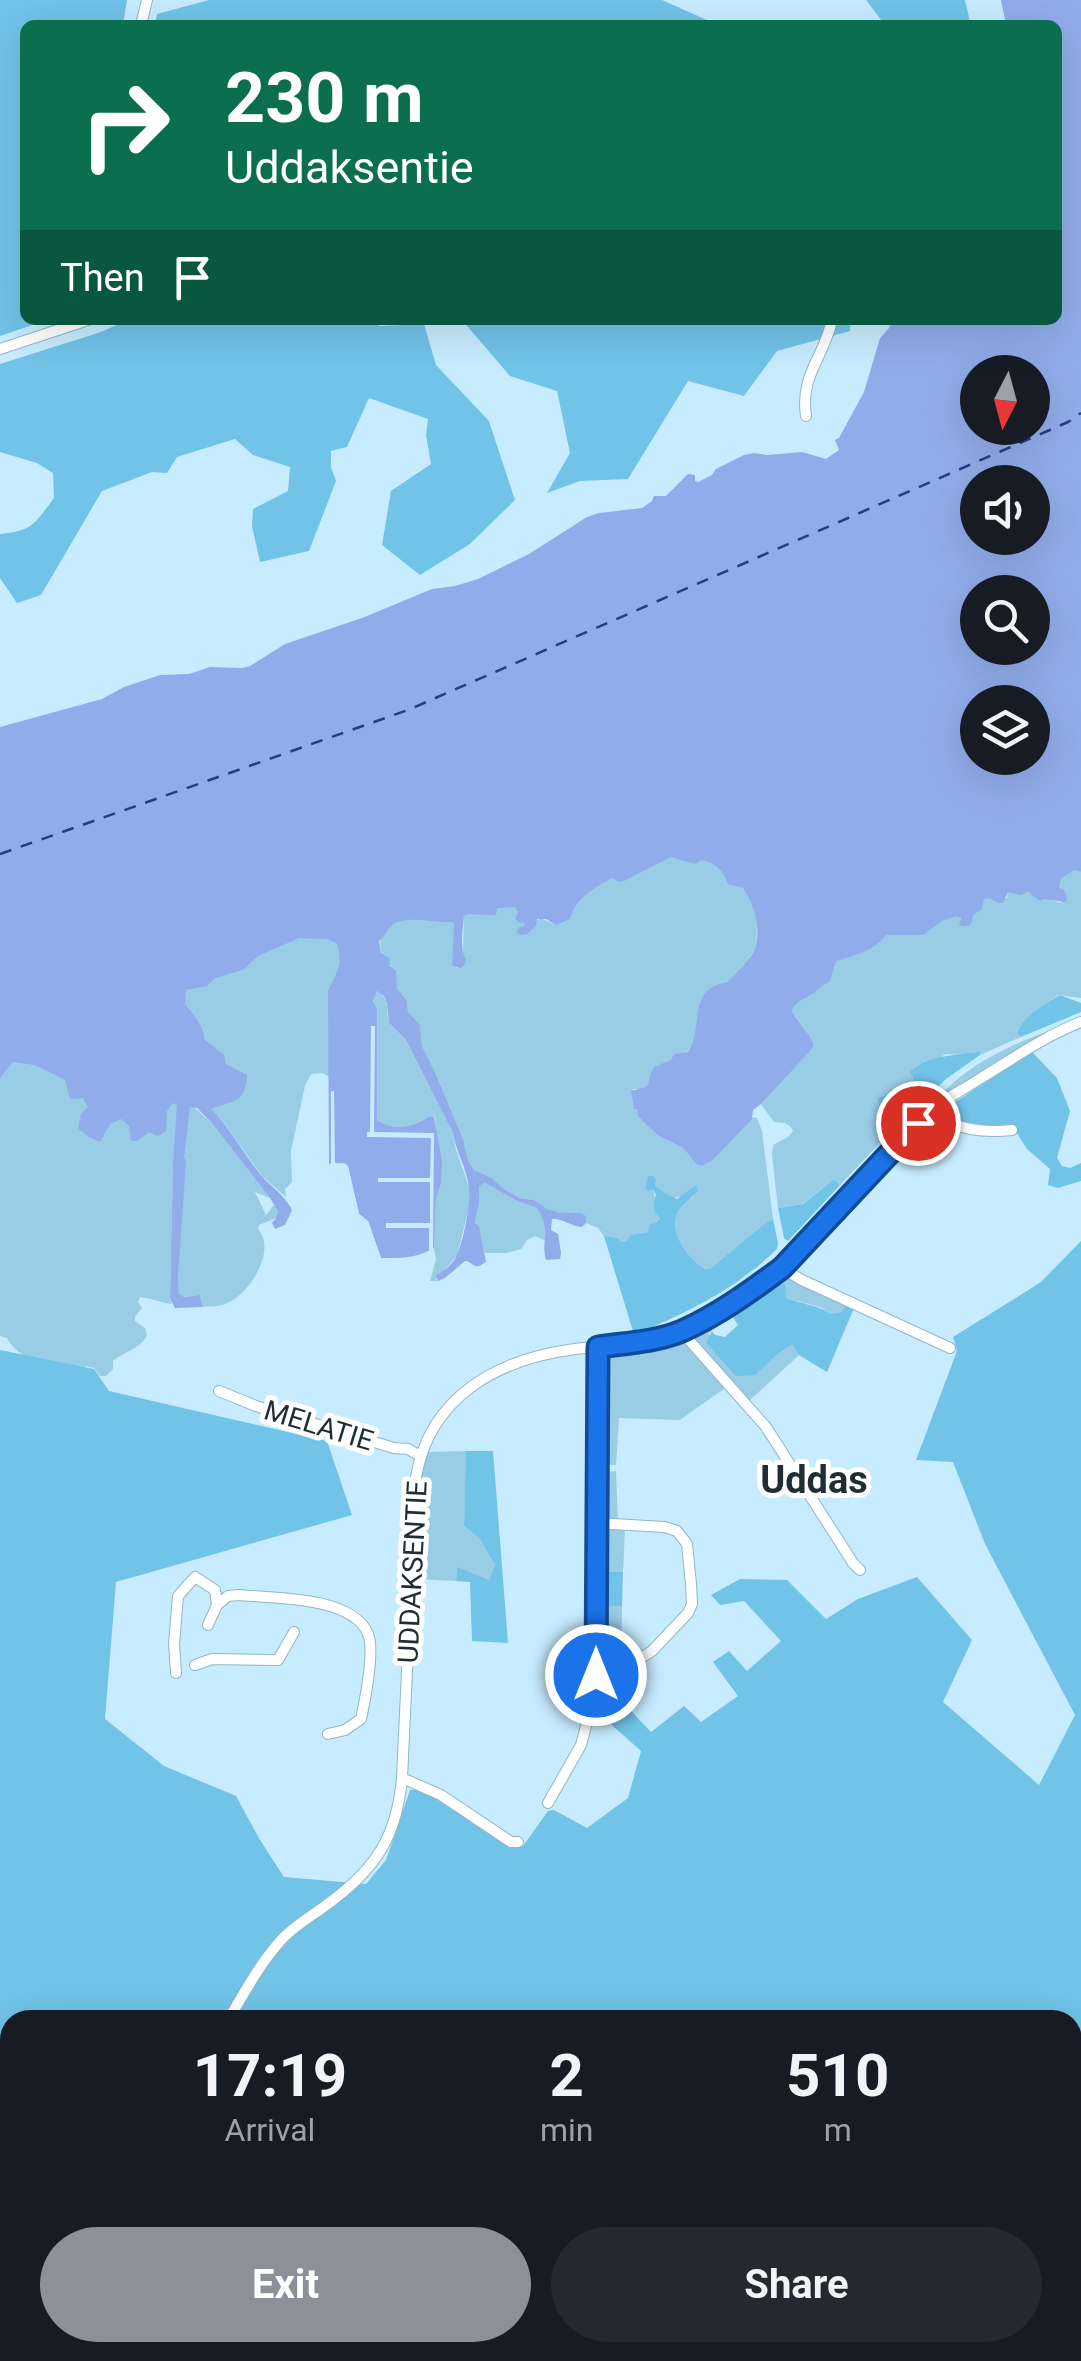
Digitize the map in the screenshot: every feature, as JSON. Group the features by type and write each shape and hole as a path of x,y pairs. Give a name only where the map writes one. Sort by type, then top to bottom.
{"street":[{"path":"0,350 73,325"},
{"path":"806,416 806,384 831,325"},
{"name":"UDDAKSENTIE","path":"234,2010 282,1939 368,1870 386,1846 400,1803 416,1478 420,1456 432,1430 451,1403 476,1382 523,1360 662,1337 682,1331 731,1303 782,1268 931,1110 1026,1050 1081,1022"},
{"path":"931,1110 961,1126 1012,1130"},
{"path":"782,1268 950,1348"},
{"path":"682,1331 766,1428 860,1570"},
{"path":"548,1804 582,1745 594,1696 598,1347"},
{"name":"MELATIE","path":"218,1391 420,1456"},
{"path":"596,1523 677,1531 687,1544 692,1584 688,1613 652,1651 620,1672 596,1675"},
{"path":"176,1673 178,1596 195,1577 214,1590 218,1606"},
{"path":"208,1625 218,1606 228,1596 238,1595 326,1603 362,1625 369,1635 362,1719 345,1730 328,1734"},
{"path":"195,1664 212,1659 278,1660 294,1632"},
{"path":"402,1778 441,1795 510,1842 518,1842"}],"shaded area":[{"path":"0,0 127,0 124,20 20,20 20,325 32,325 0,336"},
{"path":"209,0 662,0 707,20 156,20 157,14"},
{"path":"866,0 965,0 970,20 881,20"},
{"path":"1001,0 1081,0 1081,872 1074,870 1061,879 1059,888 1064,890 1066,902 1040,901 1028,892 1008,892 1003,903 984,899 982,909 973,915 968,926 961,926 962,918 956,916 923,935 886,935 869,949 836,961 830,981 792,1010 814,1046 753,1110 752,1119 713,1160 702,1166 683,1148 657,1135 638,1116 631,1091 646,1086 654,1067 671,1060 674,1054 688,1052 706,992 728,982 754,950 757,926 751,902 743,888 728,884 715,865 671,857 624,881 613,878 586,894 570,919 556,925 537,919 536,926 527,934 517,933 525,923 515,918 515,907 497,908 496,915 468,914 464,916 462,938 466,959 460,968 452,966 452,922 395,923 379,941 381,953 396,970 397,988 407,1001 408,1012 420,1025 422,1046 474,1170 520,1198 561,1213 586,1216 582,1227 552,1219 551,1230 558,1234 561,1253 560,1259 546,1260 544,1224 537,1208 485,1183 479,1186 475,1223 486,1262 476,1266 465,1261 438,1281 436,1275 453,1262 461,1244 469,1204 468,1181 453,1133 406,1040 389,1023 384,996 377,991 373,1002 377,1008 377,1119 389,1126 403,1126 434,1117 442,1161 434,1248 402,1258 381,1258 368,1221 359,1214 348,1166 329,1164 328,991 339,964 337,944 328,939 299,938 258,956 243,970 215,978 207,986 186,990 185,1004 200,1025 204,1039 224,1055 226,1064 247,1075 240,1097 211,1109 292,1210 285,1225 275,1229 272,1223 278,1211 270,1198 211,1122 197,1108 190,1107 179,1294 200,1295 203,1307 175,1308 170,1298 177,1105 173,1103 167,1111 166,1131 158,1136 149,1132 131,1141 129,1126 121,1119 110,1124 100,1142 78,1128 81,1114 88,1107 83,1098 70,1099 65,1080 35,1065 13,1062 0,1078 0,727 102,699 160,675 250,666 285,644 432,589 478,579 529,554 587,517 642,508 654,496 666,496 688,474 695,475 698,482 744,455 802,452 826,459 839,450 835,440 864,392 880,338 890,325 1062,325 1062,20 1005,20"},
{"path":"117,325 424,325 436,365 489,421 515,500 470,544 420,575 382,545 391,491 431,464 426,435 428,419 369,398 347,447 331,451 336,481 309,551 260,562 252,526 253,509 288,491 290,467 253,455 235,439 177,457 167,473 152,472 102,491 41,595 17,603 0,578 0,534 20,531 37,520 54,498 53,473 37,463 0,452 0,364"},
{"path":"466,325 850,325 850,331 777,351 744,396 688,381 628,479 580,481 547,493 570,453 557,391 510,376"},
{"path":"965,775 979,775 990,898 1007,898 1008,892 1020,892 1038,900 1062,903 1061,879 1074,870 1081,872 1081,998 1059,995 1024,1021 1017,1033 1021,1037 980,1055 978,1051 945,1054 914,1080 911,1088 898,1093 881,1116 895,1127 840,1185 834,1179 802,1204 778,1208 773,1145 793,1131 785,1123 774,1122 761,1104 814,1046 788,1001"},
{"path":"548,833 714,862 745,890 754,906 755,947 711,1019 687,1052 658,1067 644,1089 633,1089 634,1108 651,1129 683,1148 697,1165 713,1160 753,1117 757,1118 773,1219 711,1268 705,1269 692,1259 675,1227 679,1210 698,1192 674,1198 659,1191 649,1177 645,1187 653,1189 660,1218 648,1232 630,1235 622,1242 604,1236 586,1223 582,1213 546,1209 474,1170 422,1046 420,1026 408,1012 407,1001 397,988 396,970 381,951 387,915 456,903 456,968 465,965 464,916 505,891 525,922 517,933 541,918 556,925 578,902"},
{"path":"322,931 344,949 330,1077 311,1074 305,1086 291,1151 292,1182 285,1189 286,1197 262,1176 225,1124 195,1094 181,991 248,953"},
{"path":"377,991 386,1001 389,1023 406,1040 453,1133 470,1190 457,1256 438,1281 430,1281 436,1259 436,1198 441,1184 435,1117 403,1126 389,1126 377,1119 377,1008 373,1003"},
{"path":"1060,995 1081,1003 1081,1012 1021,1037 1017,1033 1029,1016"},
{"path":"1055,1029 939,1098 963,1075 992,1056"},
{"path":"0,1046 181,1090 173,1162 172,1304 140,1297 142,1308 135,1321 145,1328 147,1336 113,1361 113,1369 106,1376 86,1366 74,1371 36,1360 0,1336"},
{"path":"979,1051 980,1055 946,1079 895,1127 881,1116 878,1098 910,1088 914,1080 910,1072 918,1066 935,1058"},
{"path":"1032,1052 1057,1078 1070,1111 1057,1158 1062,1166 1070,1168 1081,1163 1081,1181 1058,1188 1048,1185 1050,1169 1027,1149 1013,1127 964,1124 946,1112 946,1108"},
{"path":"192,1106 211,1122 270,1198 255,1192 266,1215 274,1205 278,1211 276,1218 259,1225 263,1259 252,1281 236,1298 218,1306 203,1307 200,1295 179,1295 185,1132"},
{"path":"648,1176 656,1179 659,1190 677,1199 696,1185 698,1192 679,1210 675,1227 686,1251 705,1269 773,1219 778,1243 763,1262 734,1283 635,1338 604,1236 627,1241 630,1235 648,1232 650,1224 660,1218 654,1207 656,1195 653,1189 647,1191 645,1187"},
{"path":"834,1179 840,1185 788,1241 784,1238 778,1208 803,1204"},
{"path":"485,1183 537,1208 545,1221 546,1241 535,1236 521,1249 485,1253 475,1223 479,1186"},
{"path":"1081,1241 1081,2010 0,2010 0,1350 94,1369 109,1391 327,1441 352,1515 116,1582 105,1719 164,1766 236,1796 284,1877 366,1884 386,1860 410,1790 422,1790 511,1847 523,1846 548,1811 554,1810 587,1828 628,1798 641,1751 597,1712 600,1684 619,1677 617,1696 651,1732 684,1706 701,1722 738,1696 713,1662 729,1651 747,1671 781,1641 744,1601 720,1605 711,1595 740,1579 787,1580 826,1619 858,1599 917,1577 972,1640 943,1702 1039,1785 1075,1715 985,1544 953,1462 916,1460 957,1351 953,1337 1041,1282"},
{"path":"776,1277 790,1279 846,1305 841,1312 831,1314 786,1298 770,1283"},
{"path":"770,1283 785,1285 786,1298 831,1314 841,1312 846,1305 854,1308 827,1372 799,1355 792,1344 755,1375 736,1376 706,1343 712,1331 725,1337 738,1325 730,1313"},
{"path":"708,1323 712,1331 708,1334 773,1358 792,1344 799,1355 750,1400 695,1339 699,1329"},
{"path":"673,1338 684,1342 725,1388 680,1420 619,1418 616,1465 603,1465 609,1378 604,1351"},
{"path":"466,1451 464,1526 479,1538 495,1565 489,1581 457,1568 456,1581 416,1579 419,1497 428,1452"},
{"path":"466,1451 493,1451 508,1643 472,1641 470,1582 456,1581 457,1567 489,1580 495,1565 479,1538 464,1526"},
{"path":"616,1471 618,1522 606,1514 600,1497 602,1477"},
{"path":"612,1529 625,1530 623,1572 600,1571 601,1542"},
{"path":"600,1571 623,1572 622,1606 601,1606"},
{"path":"601,1606 622,1606 621,1661 608,1671 601,1669"}],"pier":[{"path":"371,1026 375,1026 374,1132 434,1133 433,1252 429,1252 429,1228 386,1228 386,1223 430,1223 430,1182 378,1182 378,1178 430,1178 431,1138 367,1137"},
{"path":"331,1091 335,1163 348,1166 359,1214 368,1221 383,1263 379,1263 366,1223 356,1216 345,1168 331,1167"}],"ferry route":[{"path":"0,854 408,710 1081,413"}],"district":[{"name":"Uddas","path":"814,1480"}],"route":[{"path":"596,1675 598,1347 682,1331 764,1281 782,1268 918,1123"}]}
